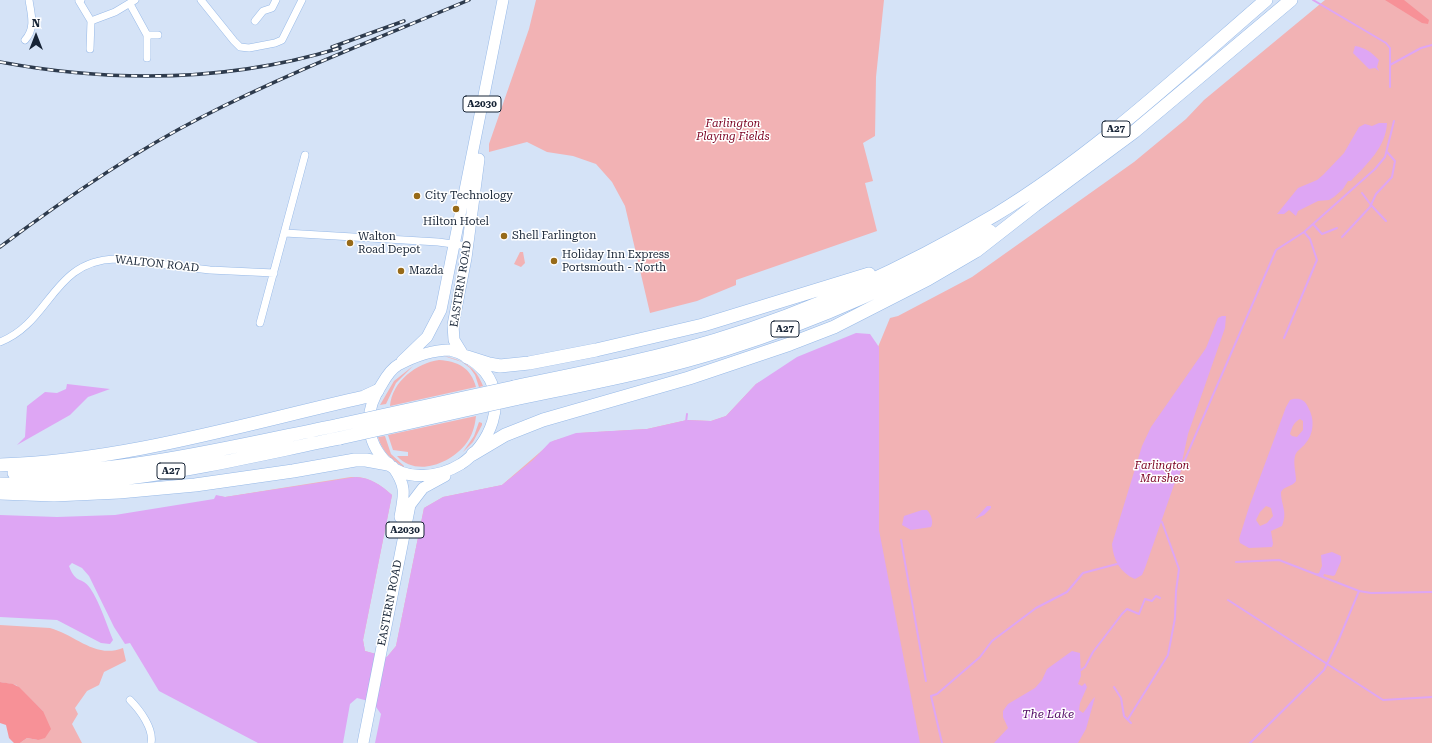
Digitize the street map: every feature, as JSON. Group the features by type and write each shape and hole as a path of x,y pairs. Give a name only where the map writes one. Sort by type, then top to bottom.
{"highway":[{"name":"A27","path":"0,484 58,483 127,478 215,463 339,431 514,393 714,341 764,325 850,291 910,261 997,214 1072,162 1129,118 1266,0"},
{"name":"A27","path":"514,393 656,369 726,350 796,326 878,291 929,267 1035,205 1135,132 1291,0"},
{"path":"473,454 497,440 544,420 735,364 834,327 881,304 976,251 1035,205"},
{"path":"464,355 489,364 500,366 596,350 703,325 910,261"},
{"path":"0,465 82,460 137,450 364,397 377,391"},
{"name":"A27","path":"0,472 83,471 126,467 339,431"},
{"path":"0,493 54,495 119,492 203,484 355,460 366,460 390,466"}],"main road":[{"name":"EASTERN ROAD","path":"397,366 427,336 441,310 503,0"},
{"name":"EASTERN ROAD","path":"464,355 454,340 453,325 468,246 477,169 510,0"},
{"path":"438,350 450,350 464,355 479,366 490,379 496,399 489,430 473,454 460,465 433,474 421,476 406,473 390,466 374,446 369,429 369,412 377,391 397,366 438,350"},
{"name":"EASTERN ROAD","path":"356,743 364,720 384,619 412,501 423,488 443,478 460,465"},
{"name":"EASTERN ROAD","path":"384,619 404,493 403,483 390,466"},
{"name":"EASTERN ROAD","path":"363,743 364,720"}],"street":[{"path":"25,40 31,34 32,20 29,0"},
{"path":"81,0 78,2 91,21 92,46"},
{"path":"201,0 234,41 240,47 249,48 275,44 282,40 300,0"},
{"path":"255,21 262,11 272,8 276,0"},
{"path":"91,21 115,12 132,2 147,35 147,58"},
{"path":"147,35 158,35"},
{"path":"260,323 305,155"},
{"path":"285,233 468,246"},
{"name":"WALTON ROAD","path":"0,342 19,332 28,324 74,271 82,266 100,260 115,259 210,270 274,273"},
{"path":"130,700 139,710 150,731 152,737 151,743"}],"green space":[{"name":"Farlington Playing Fields","path":"536,0 884,0 876,77 875,136 863,143 873,181 865,183 877,231 736,280 736,285 697,301 650,313 625,206 612,182 596,164 573,156 547,152 527,142 489,152 489,144 529,29"},
{"name":"Farlington Marshes","path":"1325,0 1432,0 1432,743 592,743 439,700 205,553 219,496 225,497 351,477 368,479 378,484 392,495 363,640 365,651 387,657 396,646 424,508 443,497 502,485 553,441 580,433 647,429 687,420 711,421 726,416 756,384 779,372 868,341 878,347 890,318 898,316 972,277 1134,162 1186,119 1204,100"},
{"path":"520,252 523,252 525,263 521,267 514,264"},
{"path":"444,356 463,362 468,365 477,374 483,386 479,387 475,375 470,368 462,362"},
{"path":"439,360 452,362 463,367 471,375 476,387 390,406 395,389 407,375 422,365"},
{"path":"413,366 396,383 386,404 380,405 394,381"},
{"path":"476,416 473,431 465,445 450,458 432,466 413,466 405,462 397,456 408,456 408,452 393,450 388,435"},
{"path":"479,422 482,423 482,425 473,442 463,452 474,436"},
{"path":"385,436 391,454 404,467 391,458 382,447 378,437"},
{"path":"0,625 50,628 94,648 113,651 123,648 126,661 104,672 99,685 87,691 75,708 78,714 72,724 82,743 20,743 27,738 38,740 43,711 16,685 0,682"}],"shaded area":[{"path":"1385,0 1404,0 1429,20 1428,24 1422,23"},
{"path":"0,682 13,684 19,687 43,711 51,729 45,738 38,740 27,738 20,743 14,743 9,738 6,725 0,723"}],"water":[{"path":"1355,46 1368,51 1379,60 1377,67 1379,71 1375,68 1369,69 1353,53"},
{"path":"1379,123 1387,123 1386,132 1375,155 1351,181 1348,181 1343,189 1329,200 1318,201 1298,211 1296,216 1289,210 1284,214 1277,214 1298,188 1317,180 1344,153 1359,127 1365,124 1372,126"},
{"path":"1226,316 1225,328 1188,434 1182,462 1145,568 1142,575 1135,579 1125,573 1118,565 1112,544 1142,446 1151,427 1206,348 1218,318"},
{"path":"856,333 870,334 879,347 879,530 920,743 375,743 381,714 376,707 376,703 357,698 350,704 343,743 258,743 159,691 130,643 125,644 114,627 89,576 82,568 72,563 69,566 74,576 87,584 97,600 113,640 110,644 101,643 57,620 0,617 0,515 57,517 115,515 214,499 216,495 225,497 356,477 376,483 392,495 363,640 365,651 387,657 396,646 424,508 443,497 502,485 533,460 550,442 576,433 647,429 687,420 711,421 726,416 756,384 797,357"},
{"path":"67,384 110,389 88,397 70,415 17,445 25,437 27,406 45,392 57,393 66,389"},
{"path":"1300,399 1307,405 1312,416 1312,431 1308,440 1294,459 1296,481 1281,492 1284,521 1282,526 1271,531 1272,547 1249,548 1240,543 1239,539 1249,507 1286,407 1290,400","holes":["1300,419 1303,421 1303,430 1297,437 1292,436 1290,434 1292,427","1266,506 1271,508 1273,516 1267,523 1260,526 1256,520 1260,512"]},
{"path":"987,506 991,506 991,508 984,515 975,519"},
{"path":"922,510 927,510 930,514 932,518 931,527 911,530 902,525 904,516"},
{"path":"1332,552 1341,556 1341,561 1335,575 1324,574 1323,577 1315,574 1319,573 1322,566 1321,555"},
{"name":"The Lake","path":"1072,651 1080,653 1081,676 1078,684 1082,686 1085,683 1087,687 1080,703 1079,710 1083,713 1095,697 1086,729 1078,743 994,743 1008,728 1003,717 1003,711 1008,704 1035,688 1042,680 1047,669"}],"waterway":[{"path":"1313,0 1386,43 1390,48 1390,87"},
{"path":"1390,65 1421,48 1432,45"},
{"path":"1176,480 1276,250 1304,232 1375,169 1385,157 1394,121"},
{"path":"1342,237 1370,207 1376,194 1392,177 1395,161 1387,152"},
{"path":"1362,193 1386,221"},
{"path":"1313,224 1322,234 1337,228"},
{"path":"1284,338 1317,260 1310,239 1304,232"},
{"path":"686,422 687,414"},
{"path":"1128,719 1168,655 1175,618 1176,591 1179,569 1162,522"},
{"path":"901,540 926,681"},
{"path":"1236,562 1279,560 1359,591 1371,593 1432,592"},
{"path":"942,743 931,696 937,694 980,657 992,641 1036,608 1067,592 1083,573 1117,564"},
{"path":"1250,743 1324,670 1359,591"},
{"path":"1081,670 1085,667 1093,652 1127,609 1139,614 1145,599 1152,601 1156,596 1160,598"},
{"path":"1228,600 1383,700 1432,697"},
{"path":"1114,687 1121,698 1124,716 1131,723"}],"railway":[{"path":"0,247 97,178 200,118 300,71 469,0"},
{"path":"332,47 404,21"},
{"path":"0,62 42,69 85,73 128,76 171,76 213,73 256,67 298,59 340,48"}],"place":[{"name":"City Technology","path":"417,196"},
{"name":"Hilton Hotel","path":"456,209"},
{"name":"Shell Farlington","path":"504,236"},
{"name":"Walton Road Depot","path":"350,243"},
{"name":"Holiday Inn Express Portsmouth - North","path":"554,261"},
{"name":"Mazda","path":"401,271"}]}
